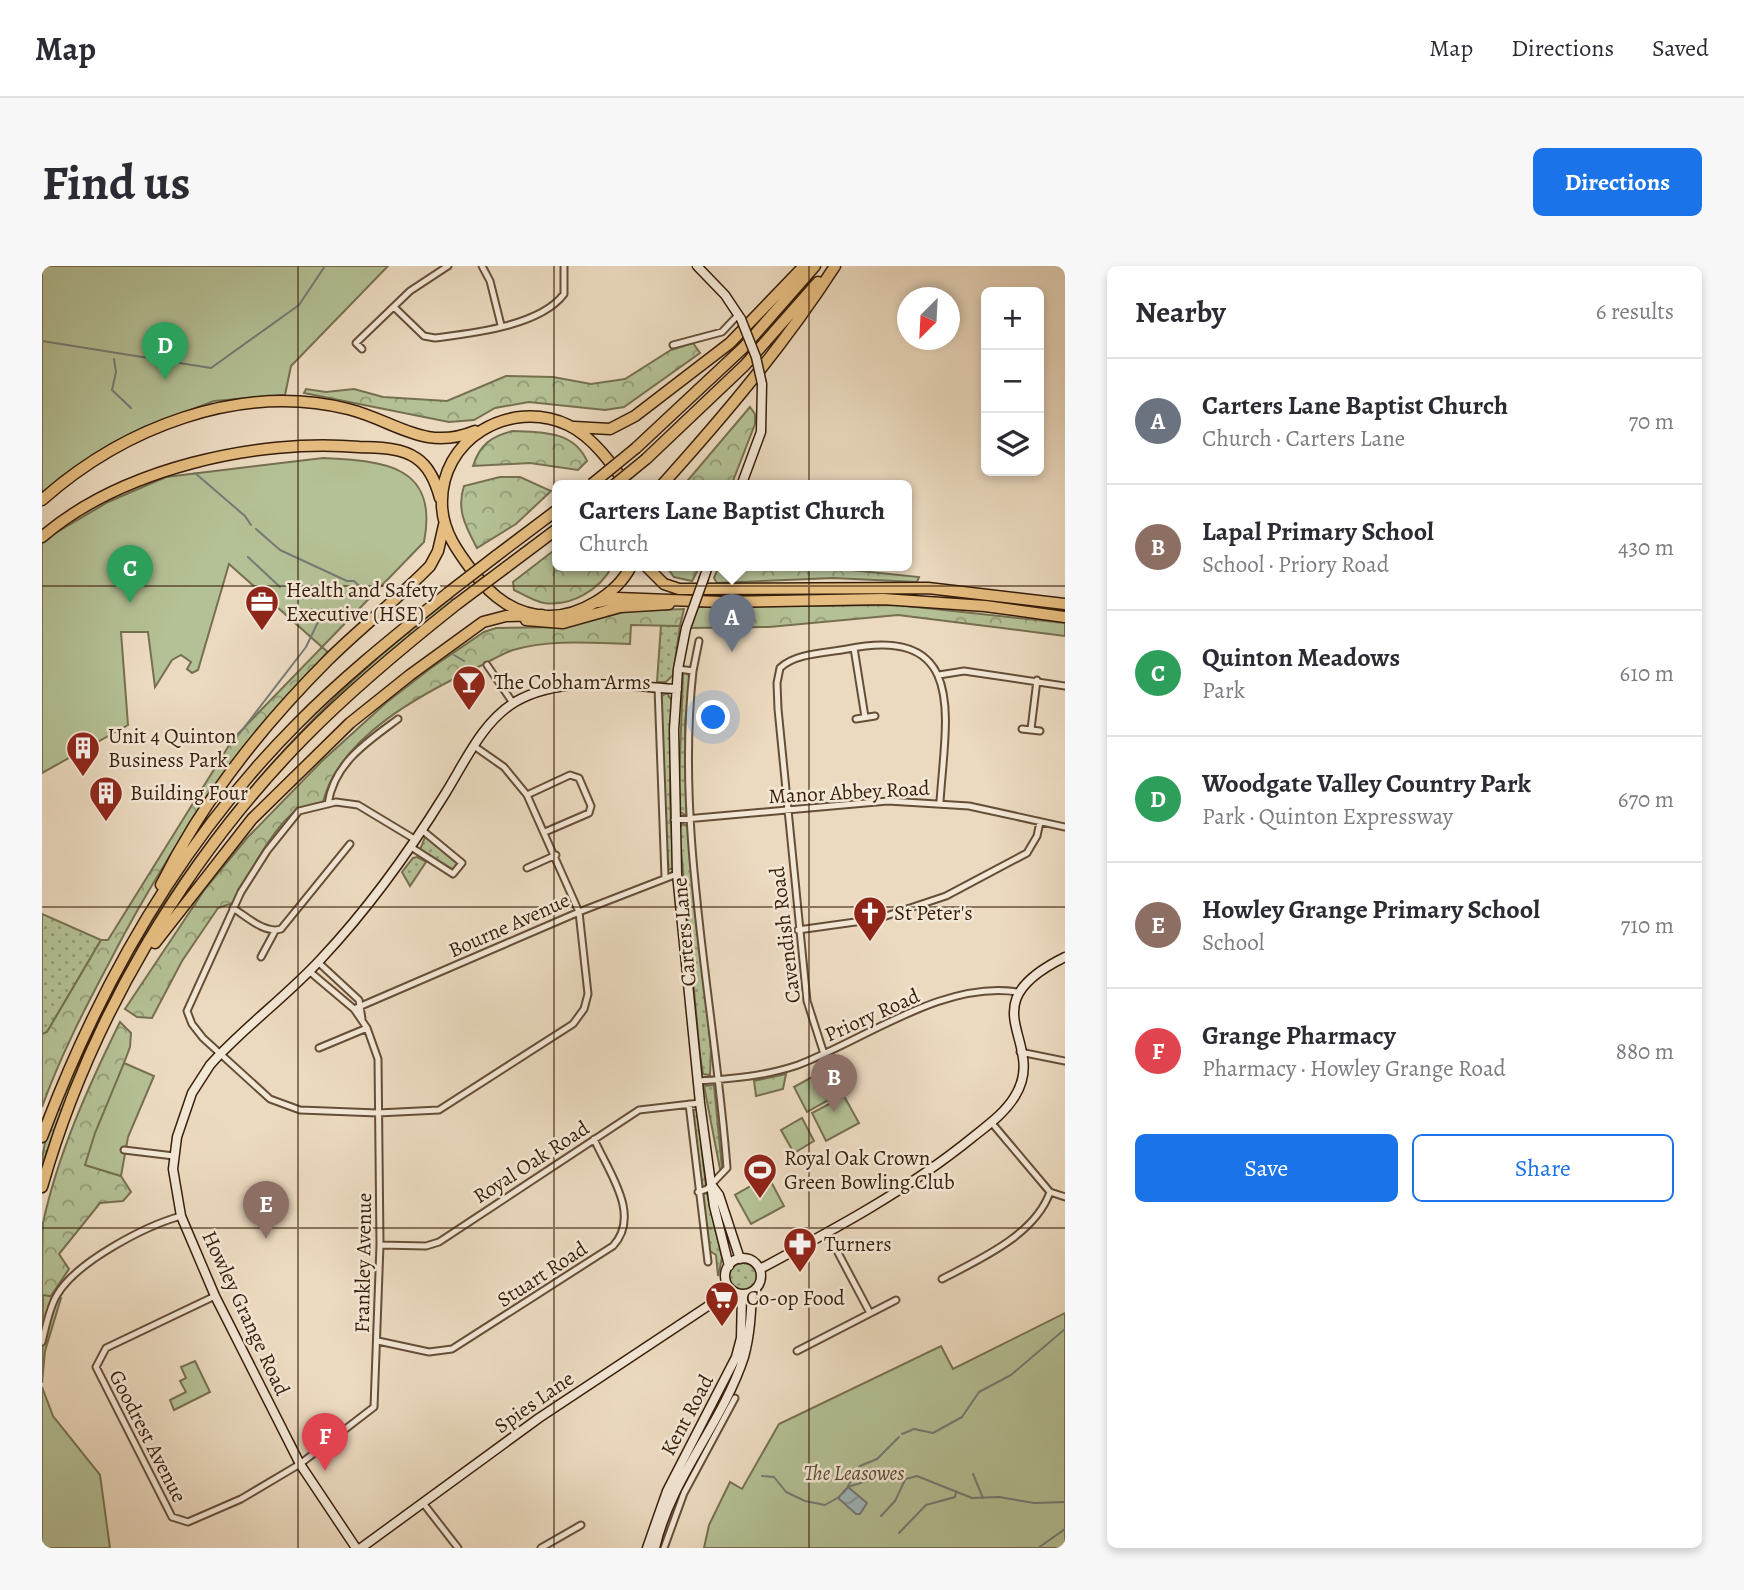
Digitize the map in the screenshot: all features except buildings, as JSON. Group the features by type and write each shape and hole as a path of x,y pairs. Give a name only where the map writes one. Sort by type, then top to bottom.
{"highway":[{"path":"42,500 94,459 111,450 195,413 218,407 269,402 345,408 435,440 459,437 517,415 541,417 570,426 610,429 635,416 738,336 804,266"},
{"path":"597,480 636,448 743,348 815,266"},
{"path":"620,480 646,459 745,365 834,266"},
{"path":"666,480 741,397 796,325 834,266"},
{"path":"570,426 601,452 622,480"},
{"path":"442,503 445,482 455,458 482,429"},
{"path":"42,537 78,511 148,479 189,464 251,450 294,446 337,445 410,455 426,467 436,482 444,520 441,543 430,566 328,660 238,764 181,850 94,1013 42,1137"},
{"path":"145,919 214,819 263,760 329,693 448,593 552,514"},
{"path":"444,520 455,548 493,596 506,605 542,615"},
{"path":"42,1187 78,1085 134,970 177,895 223,831 275,769 349,694 457,604 552,532"},
{"path":"592,604 618,584 627,571"},
{"path":"651,571 664,584 679,589 928,588 1065,604"},
{"path":"134,970 221,856 286,782 410,675 472,629 497,619 567,614 617,598 931,601 1065,617"},
{"path":"497,619 563,623 620,607 722,601"}],"street":[{"path":"362,349 356,343 410,291 448,266"},
{"path":"482,266 490,281 501,325"},
{"path":"394,307 424,336 435,338 501,325 545,313 556,304 564,294 564,266"},
{"path":"697,266 725,295 740,317 756,357 762,384 761,432 743,480"},
{"path":"673,345 722,332 740,317"},
{"name":"Carters Lane","path":"706,571 686,628 678,669 674,820 697,1081 714,1206 729,1266"},
{"name":"Carters Lane","path":"699,640 688,720 692,820 727,1167 713,1185"},
{"path":"866,717 854,648 881,643 903,648 933,665 947,699 940,802"},
{"name":"Cavendish Road","path":"824,1054 807,1001 798,930 777,683 780,668 795,659 854,648"},
{"path":"488,665 513,703"},
{"path":"678,669 693,671"},
{"path":"939,676 964,671 1065,685"},
{"path":"1031,729 1037,680"},
{"name":"Howley Grange Road","path":"358,1548 300,1464 215,1296 181,1216 174,1179 174,1156 182,1117 192,1093 220,1054 318,962 422,831 490,723 513,703 536,692 561,686 677,689"},
{"name":"Carters Lane","path":"659,688 665,877"},
{"path":"856,719 876,716"},
{"path":"328,804 335,776 360,748 398,719"},
{"path":"1022,729 1040,731"},
{"path":"422,831 462,863 453,874 358,805 344,802 304,808 289,821 256,866 233,908 187,1011 192,1024 258,1092 285,1106 300,1110 378,1113 439,1110 573,1024 584,1009 588,994 579,912 556,855 527,795 504,768 474,746"},
{"path":"527,795 570,775 579,778 591,806 589,813 544,832"},
{"name":"Manor Abbey Road","path":"674,820 888,801 940,802 969,806 1065,827"},
{"path":"798,930 877,919 946,896 1027,853 1037,836 1041,822"},
{"path":"261,957 275,931 289,922 350,844"},
{"path":"527,868 556,855"},
{"name":"Bourne Avenue","path":"354,1009 579,912 677,874"},
{"path":"233,908 275,931"},
{"path":"760,1269 921,1177 991,1122 1010,1103 1021,1085 1020,1052 1014,1016 1018,992 1039,971 1065,957"},
{"path":"318,962 362,1005"},
{"name":"Frankley Avenue","path":"300,1464 372,1411 378,1341 380,1245 378,1059 362,1019 309,971"},
{"name":"Priory Road","path":"697,1081 770,1073 824,1054 958,995 995,988 1018,992"},
{"name":"Frankley Avenue","path":"362,1005 362,1019"},
{"path":"319,1048 367,1028"},
{"path":"1020,1052 1065,1061"},
{"name":"Royal Oak Road","path":"380,1245 426,1246 439,1242 639,1110 700,1103"},
{"path":"689,1104 698,1192 710,1259"},
{"path":"991,1122 1050,1192 1065,1197"},
{"name":"Stuart Road","path":"378,1341 429,1352 452,1349 613,1246 624,1230 625,1211 594,1139"},
{"path":"124,1150 174,1156"},
{"path":"698,1192 713,1185"},
{"name":"Carters Lane","path":"713,1185 719,1195 740,1259"},
{"path":"942,1279 1013,1238 1036,1215 1050,1192"},
{"path":"42,1342 55,1297 72,1277 105,1253 154,1224 181,1216"},
{"path":"827,1232 870,1313"},
{"path":"740,1259 752,1260 760,1269 760,1282 752,1292 742,1294 728,1286 725,1276 729,1266 740,1259"},
{"name":"Spies Lane","path":"358,1548 539,1418 708,1306 728,1286"},
{"name":"Kent Road","path":"664,1548 662,1537 673,1492 743,1359 751,1321 752,1292"},
{"name":"Kent Road","path":"647,1548 667,1491 736,1357 741,1338 742,1294"},
{"name":"Goodrest Avenue","path":"215,1296 106,1348 97,1363 98,1375 172,1517 177,1521 188,1522 222,1509 300,1464"},
{"path":"797,1351 896,1300"},
{"name":"Kent Road","path":"655,1548 735,1398"},
{"path":"423,1503 458,1548"},
{"path":"541,1548 581,1525"}],"green space":[{"path":"42,266 388,266 291,366 285,395 214,401 143,428 114,442 62,476 42,494"},
{"path":"693,343 700,353 624,407 605,410 529,402 495,408 474,420 449,422 304,393 306,389 326,392 354,389 383,397 447,401 506,376 553,377 591,384 625,379 671,350"},
{"path":"750,407 755,414 755,424 733,480 688,480"},
{"path":"513,431 546,433 566,439 581,451 587,461 578,470 530,463 473,466 479,452 488,442"},
{"path":"323,458 386,466 402,472 415,482 423,497 426,516 424,542 322,647 229,564 198,670 192,673 187,669 191,662 181,655 172,660 155,687 148,632 121,632 128,725 42,773 42,541 108,502 166,477"},
{"path":"500,477 520,477 551,491 516,524 477,548 462,511 464,486"},
{"path":"552,552 552,571 609,571 601,582 584,595 554,604 532,599 514,590 513,582"},
{"path":"670,571 697,571 692,581 674,577"},
{"path":"717,571 861,571 919,577 917,582 833,578 717,583 714,578"},
{"path":"451,598 453,601 350,688 259,783 218,833 180,886 110,1002 106,1000 176,886 215,832 257,781 348,685 398,640"},
{"path":"897,605 1065,623 1065,636 898,615 769,627 691,628 698,607"},
{"path":"684,609 680,626 631,625 630,644 556,643 513,650 434,689 386,719 347,757 332,778 323,802 300,808 279,828 261,853 233,903 218,908 182,961 152,1018 137,1017 125,1009 205,889 247,838 322,761 387,702 431,668 484,632 496,628 566,627 628,611"},
{"path":"661,625 680,626 673,675 666,682 657,682"},
{"path":"322,647 328,652 235,761 156,879 82,1016 42,1107 42,1034 47,1032 101,940 108,940 233,739"},
{"path":"686,672 690,677 685,723 687,816 678,811 683,674"},
{"path":"667,693 672,701 670,796 673,868 668,870 660,709 662,696"},
{"path":"683,824 689,827 711,1048 710,1075 703,1074 700,1055 679,828"},
{"path":"425,837 458,861 454,870 420,850"},
{"path":"417,857 426,862 410,886 402,872 413,858"},
{"path":"42,914 101,940 47,1032 42,1034"},
{"path":"99,1015 102,1016 75,1077 42,1165 56,1110"},
{"path":"120,1022 131,1033 130,1047 86,1165 121,1176 131,1192 123,1201 100,1203 59,1254 69,1269 51,1296 42,1326 43,1223 49,1197 76,1120"},
{"path":"124,1063 154,1076 128,1137 121,1176 85,1165"},
{"path":"832,1066 845,1091 807,1112 794,1087"},
{"path":"786,1074 783,1089 756,1096 754,1081"},
{"path":"714,1085 722,1168 720,1169 704,1086"},
{"path":"844,1096 859,1123 826,1141 812,1113"},
{"path":"692,1110 697,1110 706,1186 701,1186"},
{"path":"802,1118 814,1141 794,1153 781,1130"},
{"name":"Royal Oak Crown Green Bowling Club","path":"768,1176 784,1206 751,1224 735,1195"},
{"path":"707,1193 722,1258 718,1276 716,1255 710,1251 700,1194"},
{"path":"743,1263 753,1267 757,1277 753,1287 743,1291 733,1287 729,1277 733,1267"},
{"path":"43,1295 61,1298 45,1351 42,1383"},
{"name":"The Leasowes","path":"1065,1313 1065,1548 704,1548 709,1525 730,1482 742,1489 779,1424 941,1346 953,1369"},
{"path":"195,1361 210,1392 174,1410 170,1400 186,1392 180,1381 186,1378 181,1367"},
{"path":"42,1387 53,1416 100,1475 110,1548 42,1548"}],"water":[{"path":"848,1487 867,1503 860,1514 856,1514 838,1498"}],"waterway":[{"path":"42,341 211,368 299,305 325,266"},
{"path":"114,359 116,372 112,390 131,408"},
{"path":"195,473 245,516 251,525"},
{"path":"256,529 280,550 347,581 354,581 372,598"},
{"path":"248,557 280,587"},
{"path":"233,742 306,647 318,622 312,609"},
{"path":"454,655 464,661"},
{"path":"902,1434 914,1429 933,1433 962,1417 979,1392 1011,1375 1065,1329"},
{"path":"848,1486 860,1466 877,1459 899,1437"},
{"path":"973,1474 983,1498"},
{"path":"762,1476 774,1477 786,1492 805,1501 825,1505 839,1497"},
{"path":"843,1493 848,1487 879,1477 902,1480 917,1476 972,1498 999,1497 1034,1503 1065,1502"},
{"path":"881,1516 895,1501 905,1480"},
{"path":"899,1533 926,1505 955,1497 956,1491"},
{"path":"1038,1548 1065,1529"}],"place":[{"name":"Woodgate Valley Country Park","path":"165,380"},
{"name":"Quinton Meadows","path":"130,603"},
{"name":"Health and Safety Executive (HSE)","path":"262,632"},
{"name":"Carters Lane Baptist Church","path":"732,652"},
{"name":"The Cobham Arms","path":"469,712"},
{"name":"Unit 4 Quinton Business Park","path":"83,778"},
{"name":"Building Four","path":"106,823"},
{"name":"St Peter's","path":"870,943"},
{"name":"Lapal Primary School","path":"834,1112"},
{"name":"Royal Oak Crown Green Bowling Club","path":"760,1200"},
{"name":"Howley Grange Primary School","path":"266,1239"},
{"name":"Turners","path":"800,1274"},
{"name":"Co-op Food","path":"722,1328"},
{"name":"Grange Pharmacy","path":"325,1471"}]}
